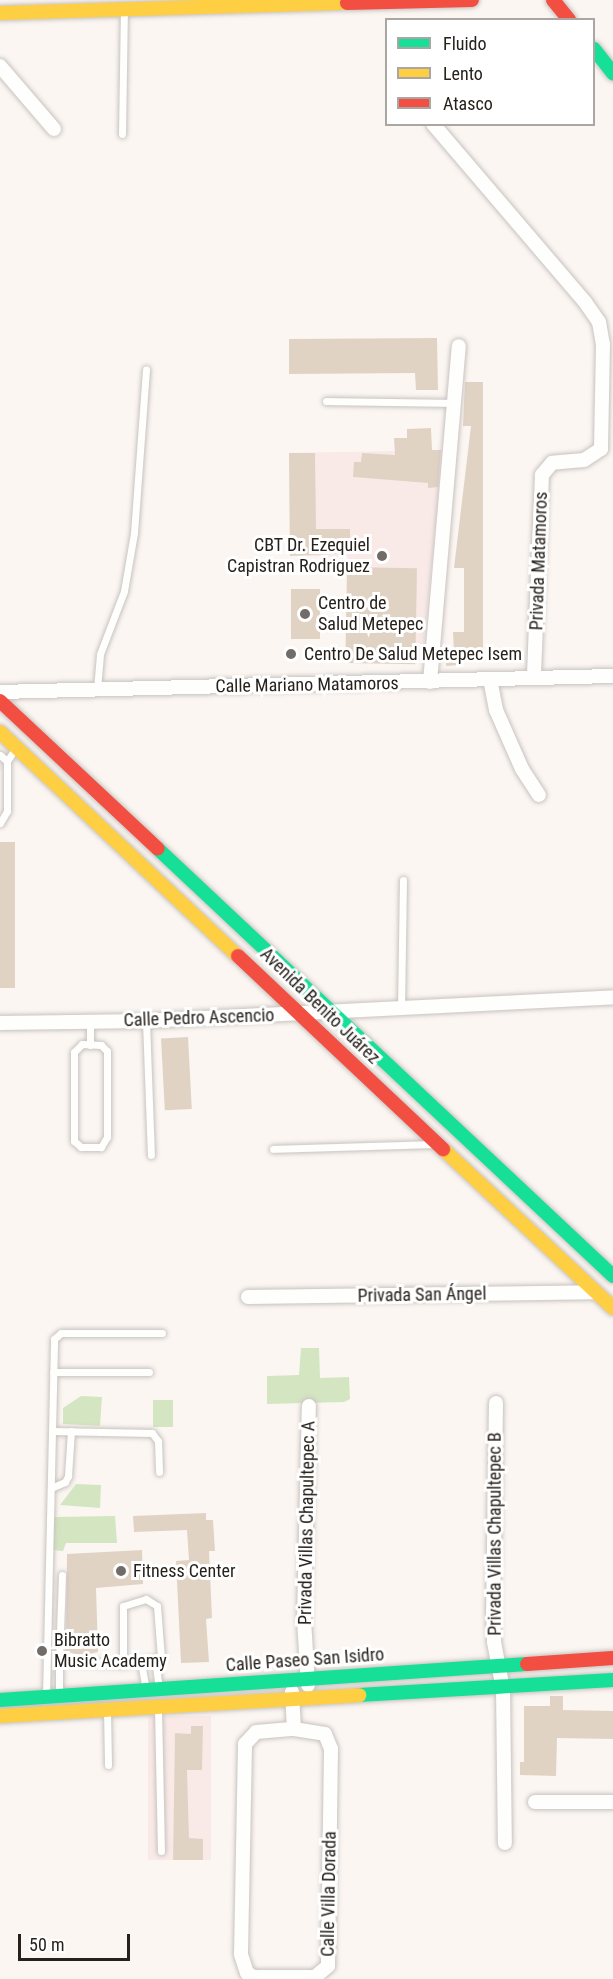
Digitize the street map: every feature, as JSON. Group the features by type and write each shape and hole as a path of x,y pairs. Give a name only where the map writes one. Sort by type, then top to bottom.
{"main road":[{"path":"0,13 21,8 108,5 124,9 472,0"},
{"path":"553,0 567,18"},
{"path":"595,50 613,73"},
{"name":"Avenida Benito Juárez","path":"0,701 613,1276"},
{"name":"Avenida Benito Juárez","path":"0,732 303,1014 613,1308"},
{"name":"Calle Paseo San Isidro","path":"0,1700 290,1678 613,1658"},
{"path":"406,1672 407,1692"},
{"name":"Calle Paseo San Isidro","path":"0,1716 308,1696 503,1689 613,1680"}],"street":[{"path":"0,66 54,129"},
{"name":"Privada Matamoros","path":"435,126 585,302 599,322 603,344 601,449 584,460 552,463 542,475 534,678"},
{"path":"430,682 459,346"},
{"name":"Calle Mariano Matamoros","path":"0,692 430,682 613,675"},
{"path":"490,679 496,710 522,769 539,795"},
{"name":"Calle Pedro Ascencio","path":"0,1023 146,1022 613,997"},
{"name":"Privada San Ángel","path":"248,1297 595,1292"},
{"name":"Privada Villas Chapultepec B","path":"496,1402 493,1611 498,1666 503,1689 505,1843"},
{"name":"Privada Villas Chapultepec A","path":"308,1677 304,1620 309,1406"},
{"path":"308,1677 308,1696"},
{"path":"290,1678 294,1729"},
{"name":"Calle Villa Dorada","path":"294,1729 318,1731 329,1740 328,1966 315,1977 254,1977 247,1973 241,1954 245,1744 256,1732 294,1729"},
{"path":"535,1802 613,1802"}],"lane":[{"path":"122,134 124,9"},
{"path":"97,690 100,654 124,591 134,533 146,369"},
{"path":"326,401 453,403"},
{"path":"0,823 7,811 7,761 16,747"},
{"path":"0,755 7,761"},
{"path":"401,1008 403,880"},
{"path":"90,1022 90,1045"},
{"path":"146,1022 150,1155"},
{"path":"90,1045 104,1046 107,1051 107,1137 101,1146 81,1147 73,1135 74,1052 78,1046 90,1045"},
{"path":"273,1149 438,1144"},
{"path":"52,1713 53,1372 57,1335 162,1333"},
{"path":"53,1372 149,1372"},
{"path":"53,1431 152,1433 158,1441 159,1472"},
{"path":"53,1487 65,1482 68,1476 71,1431"},
{"path":"52,1713 52,1697 59,1661 62,1575"},
{"path":"59,1661 123,1664 160,1659 162,1653 157,1606 147,1599 123,1606 123,1664"},
{"path":"155,1660 153,1688 156,1707 161,1851"},
{"path":"141,1662 153,1688 156,1707"},
{"path":"107,1708 108,1765"}],"shaded area":[{"name":"CBT Dr. Ezequiel Capistran Rodriguez","path":"443,450 422,662 348,663 348,557 290,556 289,453"},
{"path":"0,749 11,759 0,771"},
{"path":"148,1716 211,1716 211,1860 148,1860"}],"green space":[{"path":"301,1348 319,1348 320,1378 349,1377 350,1399 344,1402 267,1404 267,1376 299,1375"},
{"path":"81,1396 102,1397 100,1426 63,1424 63,1408"},
{"path":"153,1400 173,1400 173,1427 153,1427"},
{"path":"76,1484 101,1485 100,1508 60,1505"},
{"path":"115,1516 117,1543 66,1543 63,1551 52,1550 54,1517"}],"building":[{"path":"437,338 438,390 416,390 415,373 289,374 289,339"},
{"path":"465,382 483,382 483,660 459,661 460,665 446,666 446,652 454,652 453,632 464,632 464,568 454,568 471,426 463,426"},
{"path":"431,428 432,450 441,450 438,487 428,488 428,483 353,477 354,462 361,462 362,453 395,455 394,438 407,438 407,429"},
{"path":"289,453 315,453 316,529 350,529 350,553 290,556"},
{"path":"347,567 417,568 415,664 345,663"},
{"name":"Centro de Salud Metepec","path":"291,589 320,589 320,639 291,639"},
{"path":"0,842 15,842 15,988 0,988"},
{"path":"188,1037 192,1109 165,1110 161,1038"},
{"path":"206,1513 206,1520 213,1520 215,1551 209,1551 212,1618 206,1619 209,1662 181,1663 176,1561 189,1560 187,1530 134,1532 133,1516"},
{"path":"142,1550 143,1584 96,1588 98,1652 81,1656 66,1651 67,1554"},
{"path":"550,1696 563,1696 563,1710 613,1711 613,1739 557,1738 556,1776 520,1775 520,1762 524,1762 524,1706 550,1706"},
{"path":"191,1726 203,1726 202,1770 187,1770 189,1838 203,1839 203,1860 173,1860 175,1733 191,1734"}],"traffic: fast":[{"path":"595,50 613,73"},
{"path":"158,849 613,1276"},
{"path":"0,1700 527,1664"},
{"path":"359,1695 613,1680"}],"traffic: slow":[{"path":"0,13 347,3"},
{"path":"0,732 238,956"},
{"path":"443,1149 613,1308"},
{"path":"0,1716 359,1695"}],"traffic: jam":[{"path":"347,3 472,0"},
{"path":"553,0 567,18"},
{"path":"0,701 158,849"},
{"path":"238,956 443,1149"},
{"path":"527,1664 613,1658"}],"place":[{"name":"CBT Dr. Ezequiel Capistran Rodriguez","path":"382,556"},
{"name":"Centro de Salud Metepec","path":"305,614"},
{"name":"Centro De Salud Metepec Isem","path":"291,654"},
{"name":"Fitness Center","path":"121,1571"},
{"name":"Bibratto Music Academy","path":"42,1651"}]}
